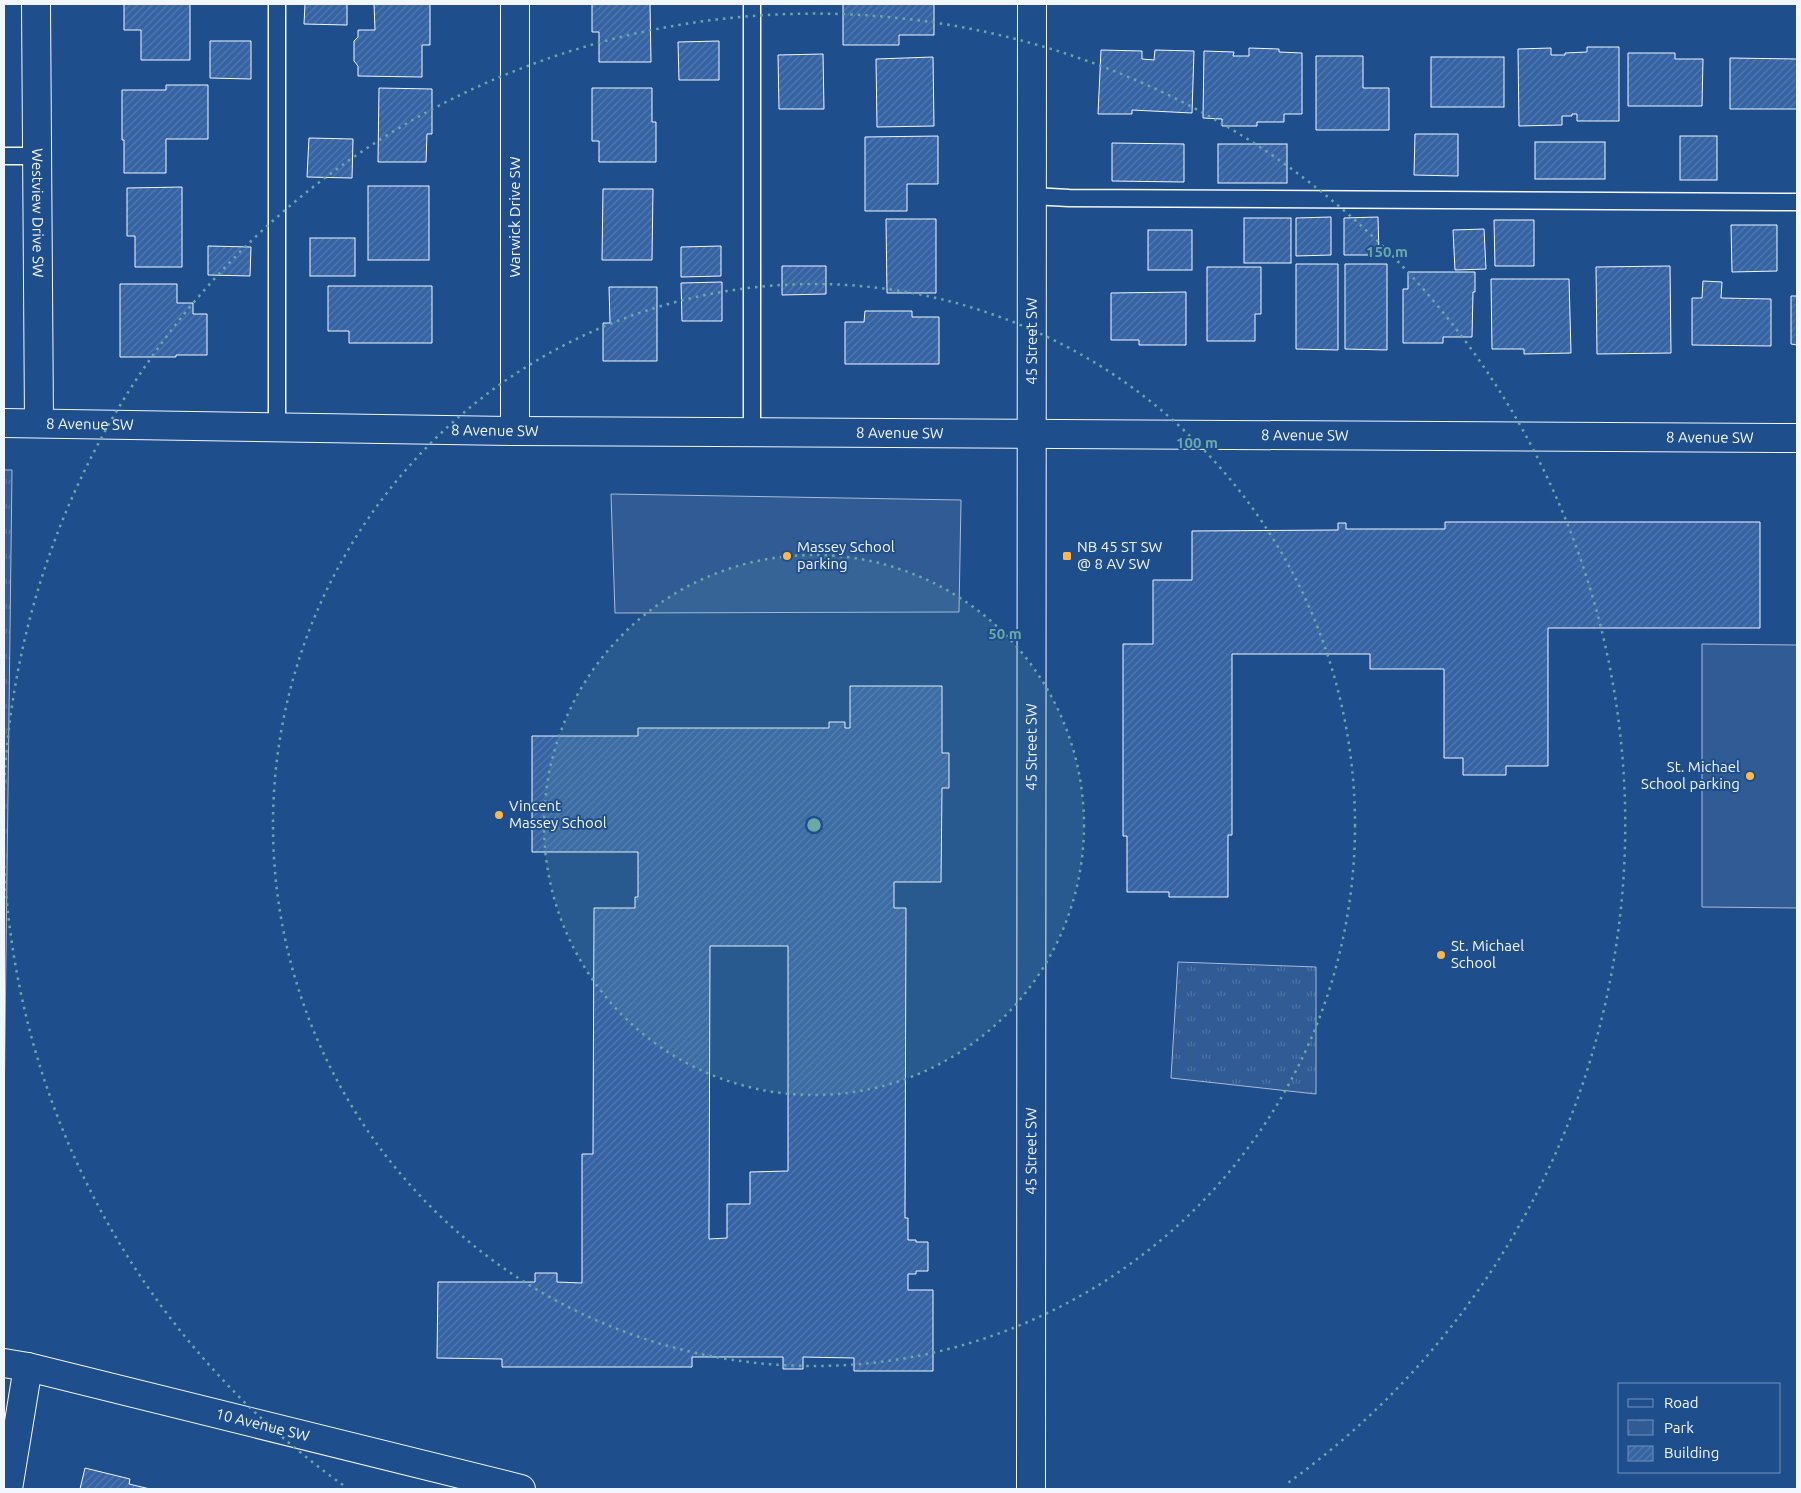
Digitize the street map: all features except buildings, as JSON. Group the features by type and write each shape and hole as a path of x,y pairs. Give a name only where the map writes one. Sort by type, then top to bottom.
{"street":[{"name":"Westview Drive SW","path":"36,4 38,423"},
{"name":"Warwick Drive SW","path":"515,4 515,431"},
{"name":"45 Street SW","path":"1031,1489 1032,4"},
{"name":"8 Avenue SW","path":"4,423 515,431 1797,438"},
{"path":"8,1489 16,1365"},
{"name":"10 Avenue SW","path":"16,1365 521,1489"}],"lane":[{"path":"277,4 277,428"},
{"path":"752,4 752,432"},
{"path":"4,156 37,156"},
{"path":"1032,196 1079,198 1797,202"}],"shaded area":[{"name":"Massey School parking","path":"611,494 961,500 959,612 615,613"},
{"name":"St. Michael School parking","path":"1702,644 1797,645 1797,908 1702,907"}],"green space":[{"path":"4,470 12,470 4,1116"},
{"path":"1178,962 1316,967 1316,1094 1171,1078"}],"place":[{"name":"Massey School parking","path":"787,556"},
{"name":"NB 45 ST SW @ 8 AV SW","path":"1067,556"},
{"name":"St. Michael School parking","path":"1750,776"},
{"name":"Vincent Massey School","path":"499,815"},
{"name":"St. Michael School","path":"1441,955"}]}
